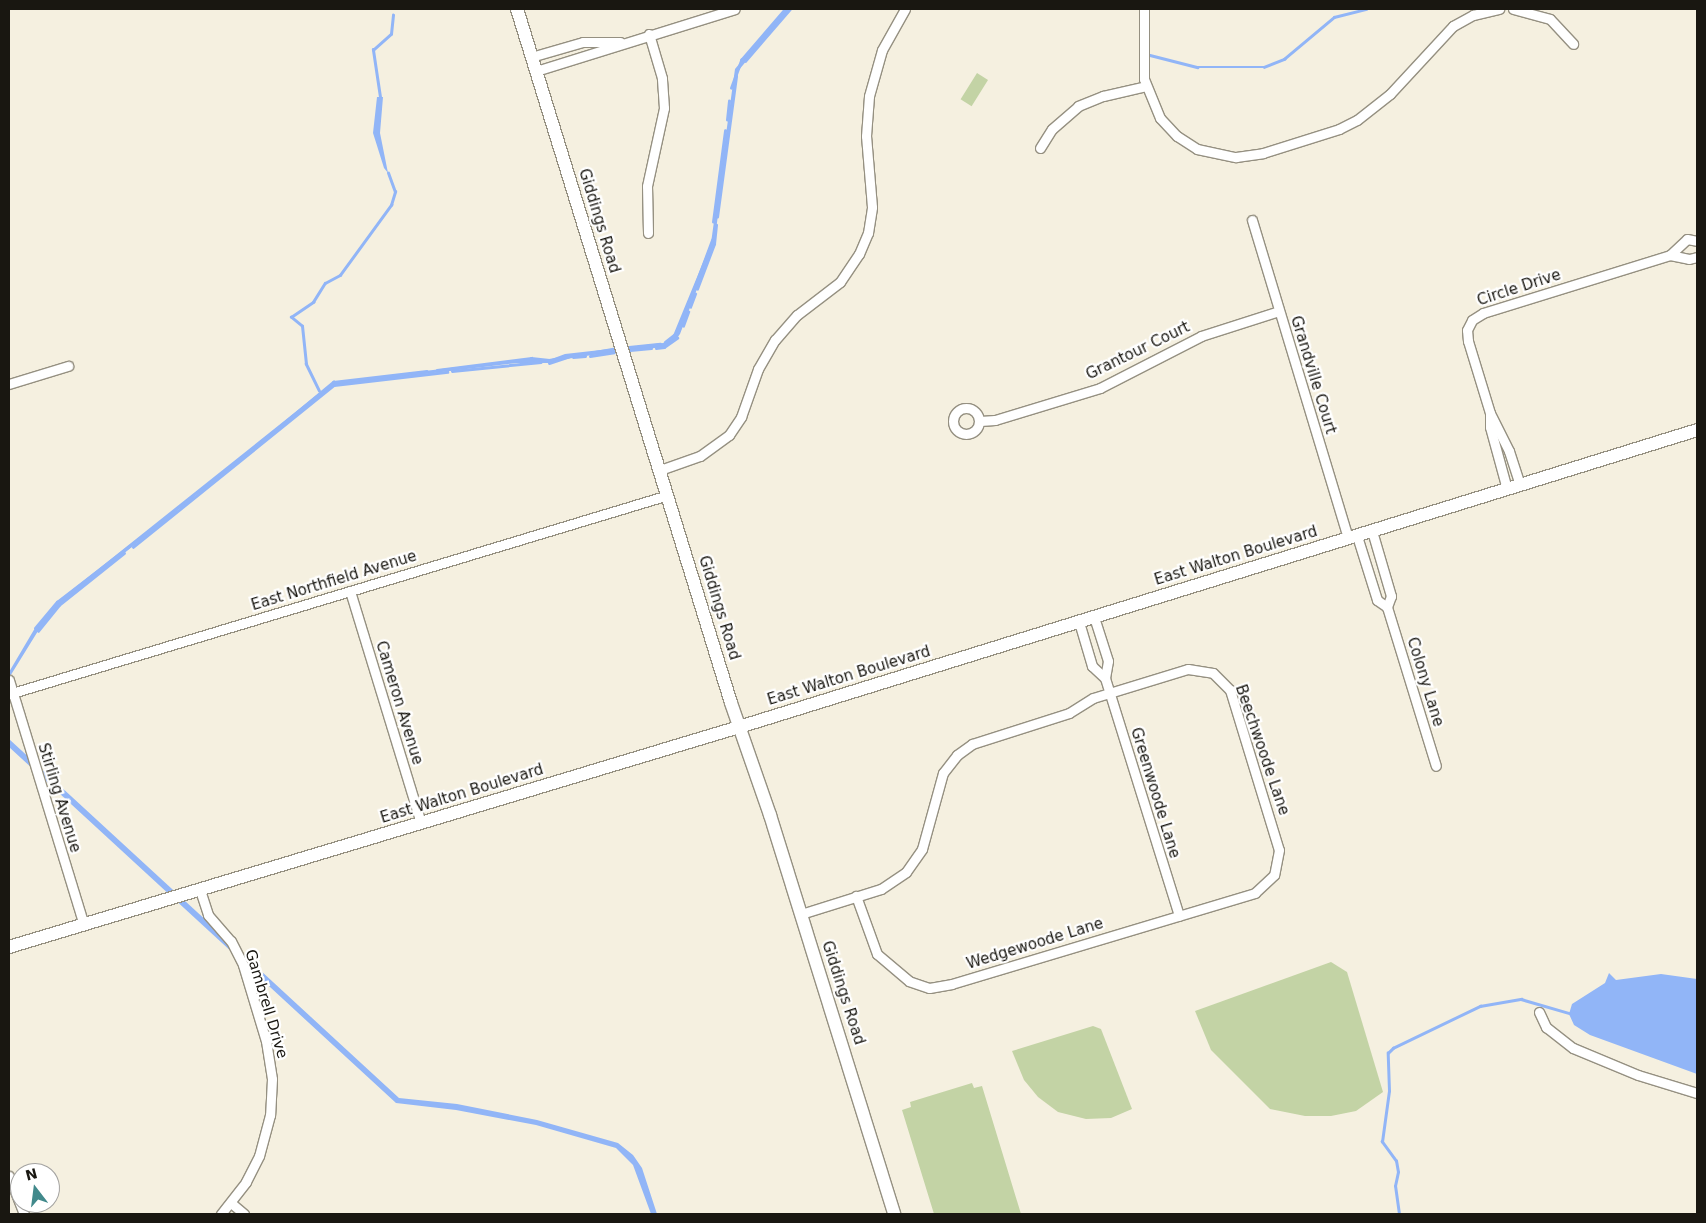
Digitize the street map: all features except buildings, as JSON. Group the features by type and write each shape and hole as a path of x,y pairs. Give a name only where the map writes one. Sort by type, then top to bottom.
{"main road":[{"name":"Giddings Road","path":"516,9 739,727 801,914 894,1214"},
{"name":"East Walton Boulevard","path":"9,947 739,727 1697,430"}],"street":[{"path":"536,71 623,42 735,9"},
{"path":"660,470 707,452 729,434 744,412 758,369 775,340 797,315 840,282 859,254 868,233 872,207 866,136 870,90 885,43 905,9"},
{"path":"1144,9 1146,86 1160,118 1182,140 1216,155 1252,155 1332,131 1357,120 1390,94 1453,26 1468,17 1499,9"},
{"path":"1513,9 1550,19 1573,44"},
{"path":"648,233 647,186 664,108 660,72 649,34"},
{"path":"531,57 583,42 623,42"},
{"path":"1040,148 1052,129 1082,104 1146,86"},
{"name":"Grandville Court","path":"1252,220 1279,311 1353,537"},
{"name":"Circle Drive","path":"1520,485 1500,444 1467,338 1468,326 1475,317 1670,255 1687,239 1697,241"},
{"name":"Circle Drive","path":"1670,255 1689,260 1697,257"},
{"name":"Grantour Court","path":"980,421 995,420 1100,388 1196,338 1279,311"},
{"path":"9,384 68,366"},
{"name":"Circle Drive","path":"1500,444 1507,489"},
{"name":"East Northfield Avenue","path":"11,693 668,495"},
{"name":"Colony Lane","path":"1372,531 1391,596 1387,607 1436,766"},
{"name":"Colony Lane","path":"1353,537 1377,600 1387,607"},
{"name":"Cameron Avenue","path":"350,590 421,823"},
{"name":"Greenwoode Lane","path":"1094,617 1108,661 1105,678 1178,916"},
{"name":"Greenwoode Lane","path":"1079,622 1092,666 1105,678"},
{"name":"Beechwoode Lane","path":"801,914 891,884 916,861 925,842 940,779 962,751 984,740 1069,713 1082,703 1191,669 1210,672 1227,685 1278,845 1279,863 1267,884"},
{"name":"Stirling Avenue","path":"9,680 11,693 84,925"},
{"name":"Wedgewoode Lane","path":"856,896 877,954 909,981 929,988 952,984 1248,896 1267,884"},
{"name":"Gambrell Drive","path":"200,890 208,915 241,958 272,1070 271,1109 263,1146 250,1175 223,1214"},
{"path":"1539,1012 1546,1027 1573,1048 1638,1075 1697,1093"},
{"path":"9,1176 24,1214"},
{"path":"231,1203 244,1214"}],"green space":[{"path":"977,73 988,80 972,106 961,99"},
{"path":"1331,962 1347,972 1383,1092 1356,1111 1331,1116 1305,1116 1270,1109 1211,1050 1195,1011"},
{"path":"1093,1026 1101,1029 1132,1109 1111,1118 1086,1119 1058,1112 1038,1097 1024,1080 1012,1051"},
{"path":"972,1083 974,1088 982,1086 1021,1214 934,1214 902,1110 911,1107 910,1102"}],"water":[{"path":"785,9 790,9 738,71 714,244 680,334 675,341 664,347 566,358 549,363 517,363 334,385 59,605 38,631 9,678 9,672 35,628 57,602 333,382 516,360 549,360 565,354 663,343 672,338 711,243 735,69"},
{"path":"377,97 383,97 380,133 388,173 384,168 373,133"},
{"path":"9,739 399,1098 457,1104 537,1120 618,1143 633,1155 642,1168 657,1214 651,1214 633,1165 616,1148 536,1125 456,1110 396,1103 9,747"},
{"path":"1609,973 1616,980 1661,974 1697,979 1697,1074 1590,1035 1574,1025 1569,1014 1572,1004 1605,983"}],"waterway":[{"path":"731,88 741,60 785,9"},
{"path":"745,61 790,9"},
{"path":"1150,55 1197,67 1264,67 1284,59 1334,17 1366,9"},
{"path":"380,97 373,50 391,34 393,15"},
{"path":"717,217 736,76"},
{"path":"727,120 729,101"},
{"path":"713,222 725,131"},
{"path":"319,391 306,364 302,326 291,317 313,302 325,283 340,275 391,205 395,192 388,173"},
{"path":"697,289 714,244 716,225"},
{"path":"665,342 678,332 712,240"},
{"path":"690,307 695,294"},
{"path":"683,326 688,312"},
{"path":"656,348 664,347 677,338"},
{"path":"629,347 660,344"},
{"path":"630,350 651,348"},
{"path":"437,370 531,358 549,360 613,349"},
{"path":"590,356 614,352"},
{"path":"573,357 585,356"},
{"path":"549,363 568,357"},
{"path":"452,371 541,362"},
{"path":"221,475 333,382 426,371"},
{"path":"133,547 334,385 447,372"},
{"path":"199,492 217,478"},
{"path":"180,507 193,497"},
{"path":"35,628 57,602 175,511"},
{"path":"38,631 59,605 124,553"},
{"path":"1399,1214 1395,1186 1398,1172 1396,1161 1382,1142 1389,1091 1388,1053 1393,1048 1480,1006 1521,999 1569,1013"}]}
